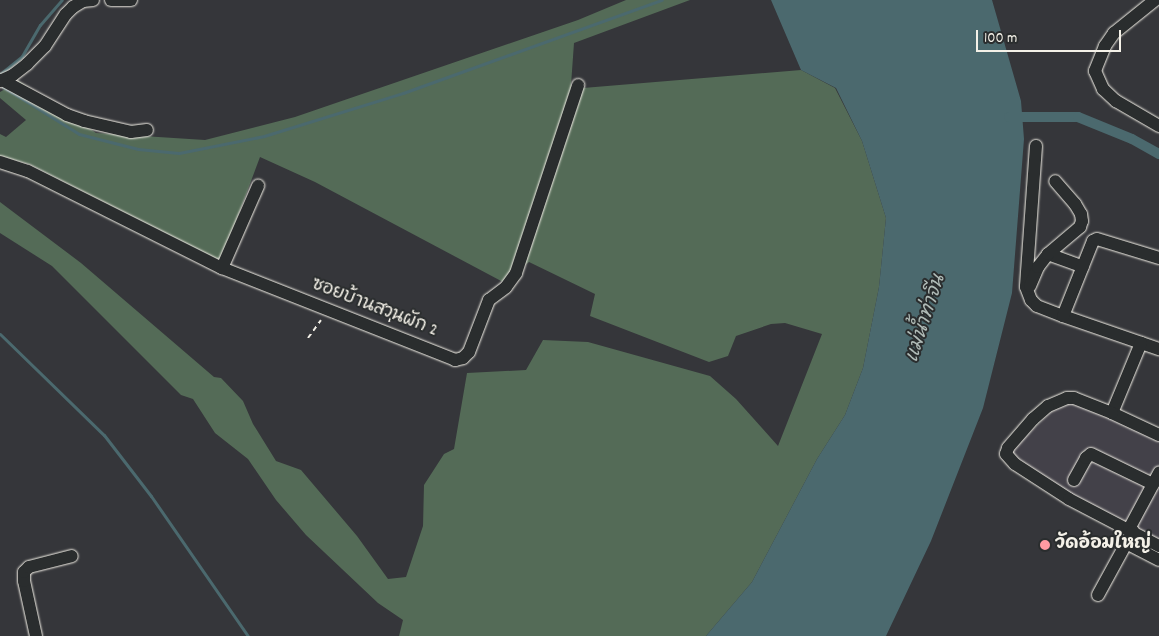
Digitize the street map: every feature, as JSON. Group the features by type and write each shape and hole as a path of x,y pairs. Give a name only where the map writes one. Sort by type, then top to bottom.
{"street":[{"path":"1,80 27,64 45,46 66,14 83,1 93,0"},
{"path":"111,0 131,0"},
{"path":"1155,0 1114,33 1105,46 1095,71 1103,89 1116,101 1159,126"},
{"path":"1,80 67,115 84,121 131,132 147,130"},
{"name":"ซอยบ้านสวนผัก 2","path":"0,162 28,171 222,268 455,360 463,358 474,341 489,300 506,287 516,273 578,85"},
{"path":"1036,146 1026,287 1028,293 1038,306 1159,349"},
{"path":"1028,293 1034,275 1048,254 1080,227 1082,221 1081,214 1075,204 1054,181"},
{"path":"222,268 258,186"},
{"path":"1063,316 1090,247 1097,239 1159,258"},
{"path":"1048,254 1082,267"},
{"path":"1112,413 1141,343"},
{"path":"1159,435 1112,413 1074,398 1067,398 1048,406 1033,419 1008,448 1006,454 1015,464 1069,499 1159,546"},
{"path":"1074,480 1086,458 1091,454 1156,479 1126,543 1098,595"},
{"path":"1126,543 1159,560"},
{"path":"36,636 24,581 24,572 29,567 72,556"}],"path":[{"path":"308,338 328,310"}],"shaded area":[{"path":"1070,402 1159,436 1159,540 1061,490 1010,452 1053,410"}],"green space":[{"path":"626,0 690,0 574,43 571,85 583,88 801,70 835,88 862,141 886,218 879,287 863,368 845,415 817,459 752,582 706,636 399,636 403,620 378,603 306,535 276,500 248,459 215,433 193,399 181,395 52,266 0,233 0,202 81,263 214,377 221,378 243,401 253,424 276,461 301,470 357,536 388,579 406,577 423,526 424,485 444,454 454,449 467,373 526,370 543,340 588,342 710,376 736,399 778,446 822,334 785,323 771,324 736,336 728,356 709,362 590,316 595,294 529,262 503,282 315,182 260,157 221,261 29,164 0,156 0,134 6,137 26,120 0,98 0,92 19,81 96,133 205,140 295,117 578,20"}],"water":[{"name":"แม่น้ำท่าจีน","path":"771,0 992,0 1021,101 1024,139 1012,293 983,408 931,541 886,636 706,636 752,582 817,459 845,415 863,368 879,287 886,218 862,141 836,88 801,70"}],"waterway":[{"path":"0,74 22,56 40,25 62,0"},
{"path":"3,87 79,134 138,149 179,153 264,136 403,93 662,0"},
{"path":"1009,117 1078,117 1132,139 1159,154"},
{"path":"0,334 104,435 151,496 248,636"}],"place":[{"name":"วัดอ้อมใหญ่","path":"1045,545"}]}
